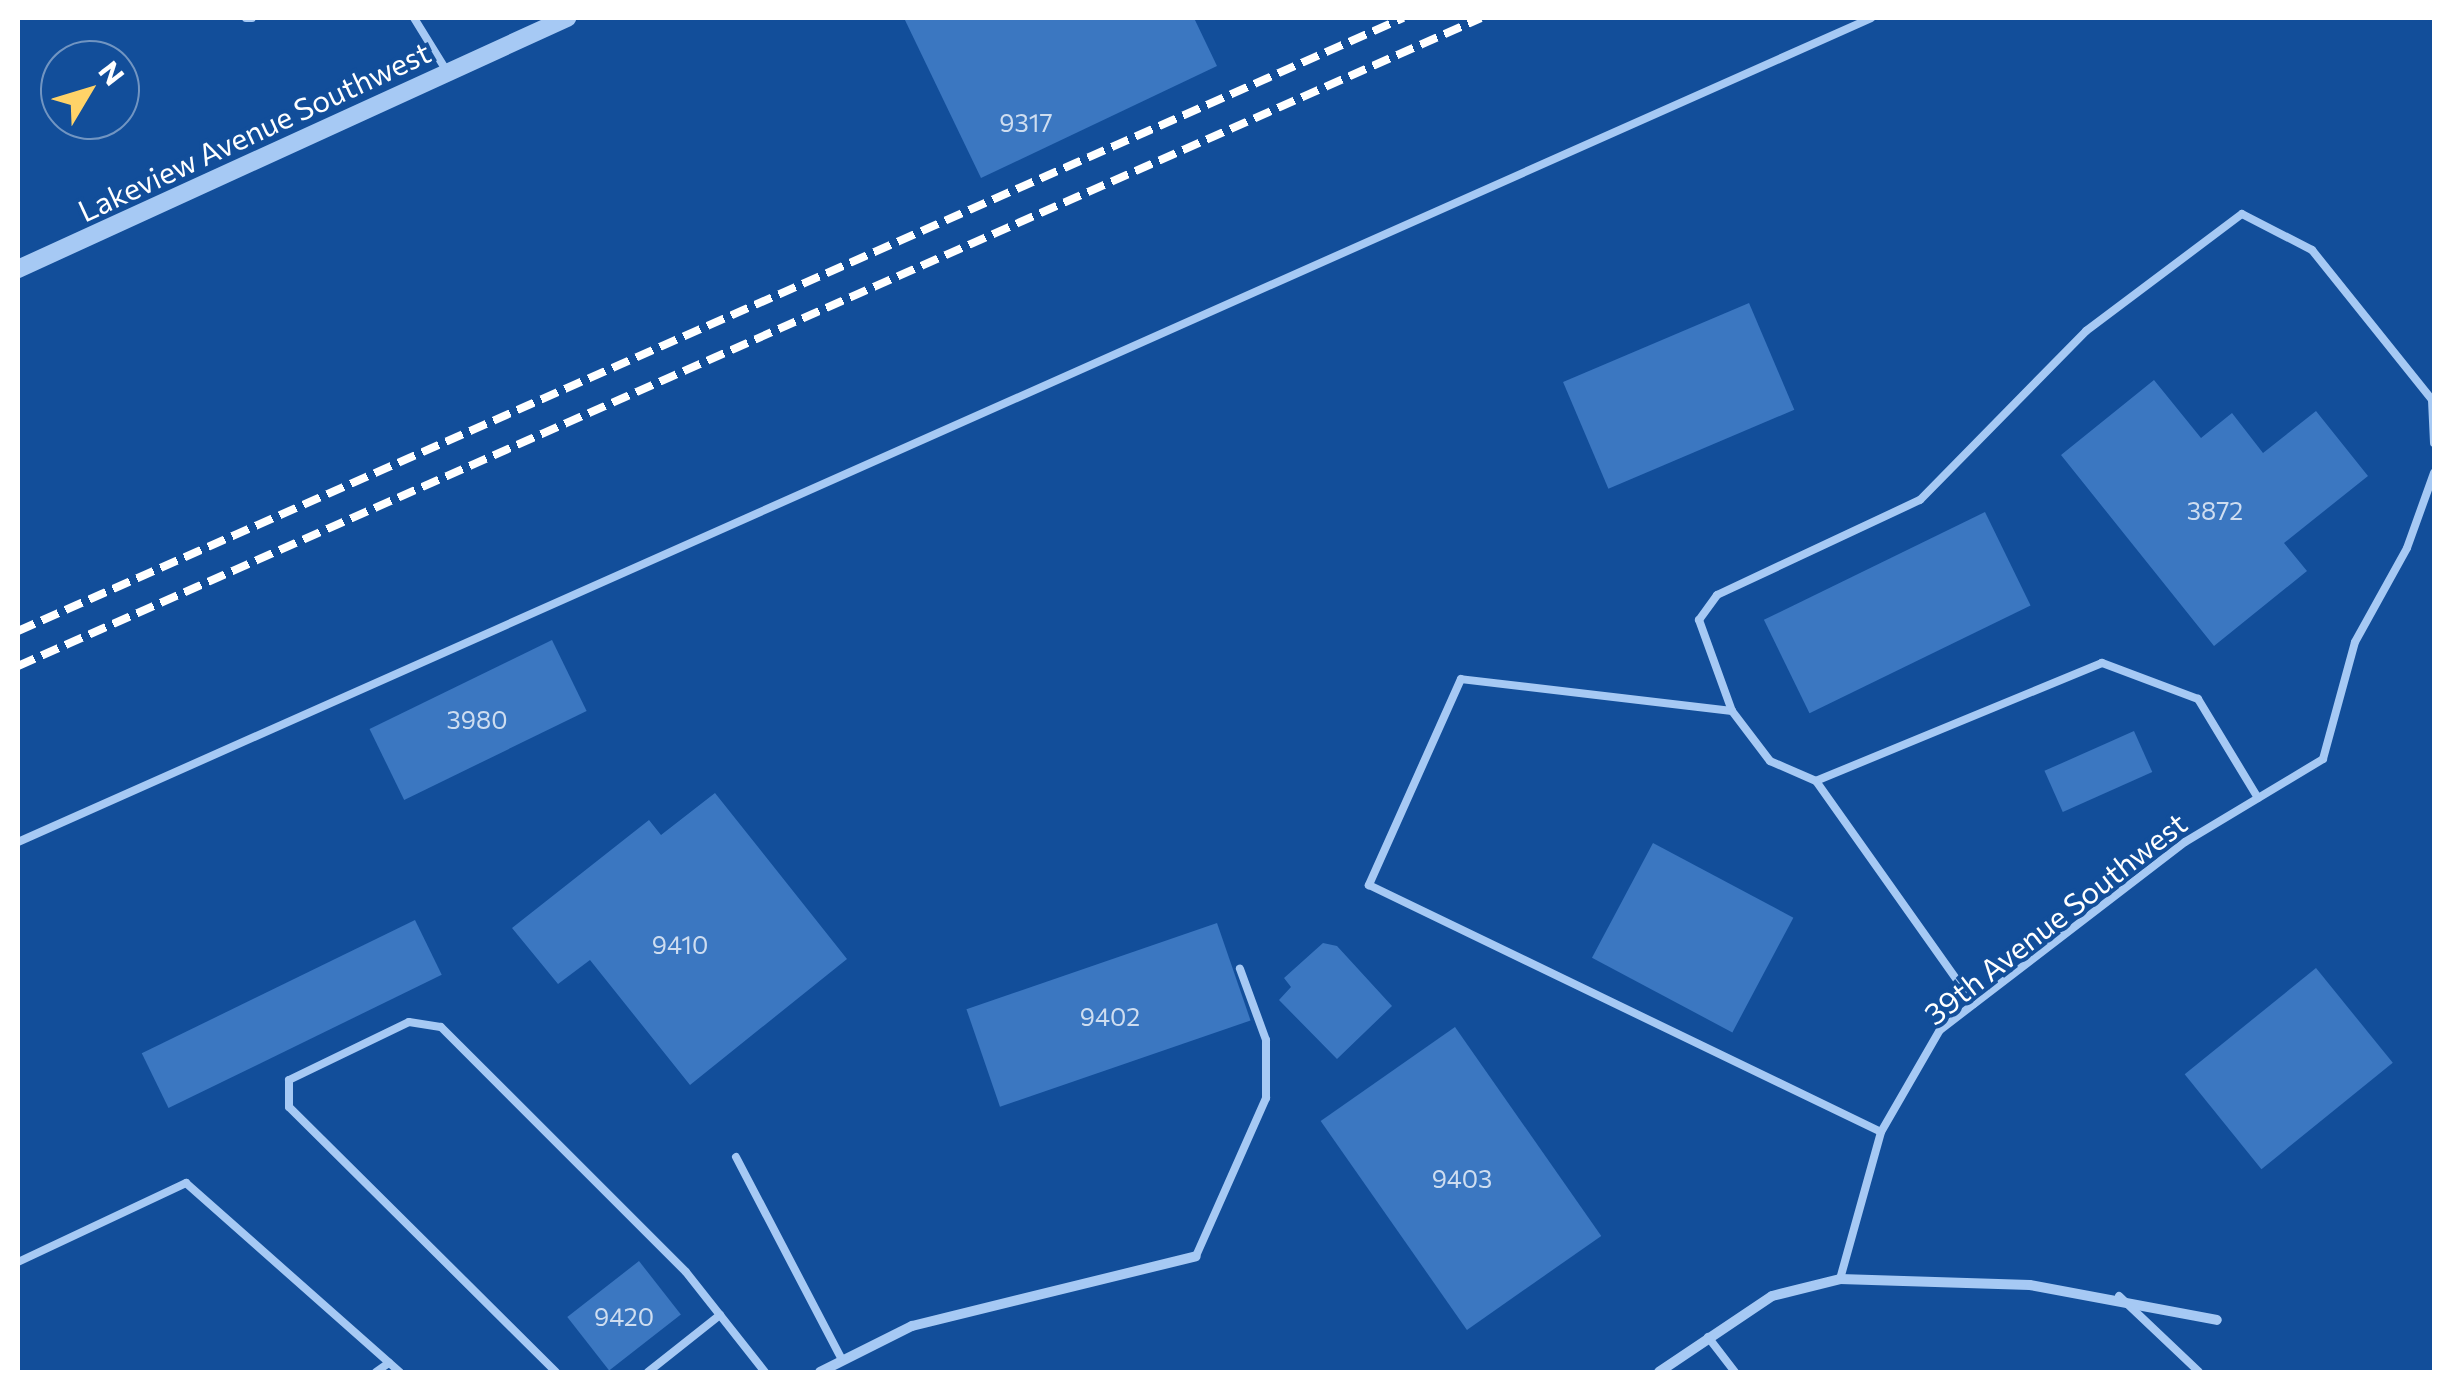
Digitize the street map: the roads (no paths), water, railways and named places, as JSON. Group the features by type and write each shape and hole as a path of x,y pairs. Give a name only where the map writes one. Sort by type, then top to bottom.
{"street":[{"name":"Lakeview Avenue Southwest","path":"18,269 567,18"},
{"path":"820,1372 912,1326 1196,1256"},
{"path":"1659,1372 1772,1296 1840,1280 2119,1296 2217,1320"}],"lane":[{"path":"414,18 448,73"},
{"path":"18,842 1871,18"},
{"path":"1974,1004 1816,781 1770,761 1732,712 1699,620 1717,595 1920,500 2086,331 2242,214 2312,250 2432,400 2434,443"},
{"name":"39th Avenue Southwest","path":"1840,1280 1880,1132 1940,1030 2185,842 2324,759 2355,642 2407,548 2434,473"},
{"path":"1816,781 2102,663 2198,699 2258,798"},
{"path":"1732,712 1460,679 1369,885 1880,1132"},
{"path":"1196,1256 1266,1098 1266,1040 1240,969"},
{"path":"556,1372 289,1106 289,1080 408,1022 441,1027 720,1315 765,1372"},
{"path":"736,1156 842,1360"},
{"path":"18,1262 186,1183 400,1372"},
{"path":"2119,1296 2199,1372"},
{"path":"648,1372 720,1315"},
{"path":"1708,1337 1735,1372"},
{"path":"376,1372 389,1363"}],"railway":[{"path":"18,631 1403,18"},
{"path":"18,666 1481,18"}]}
